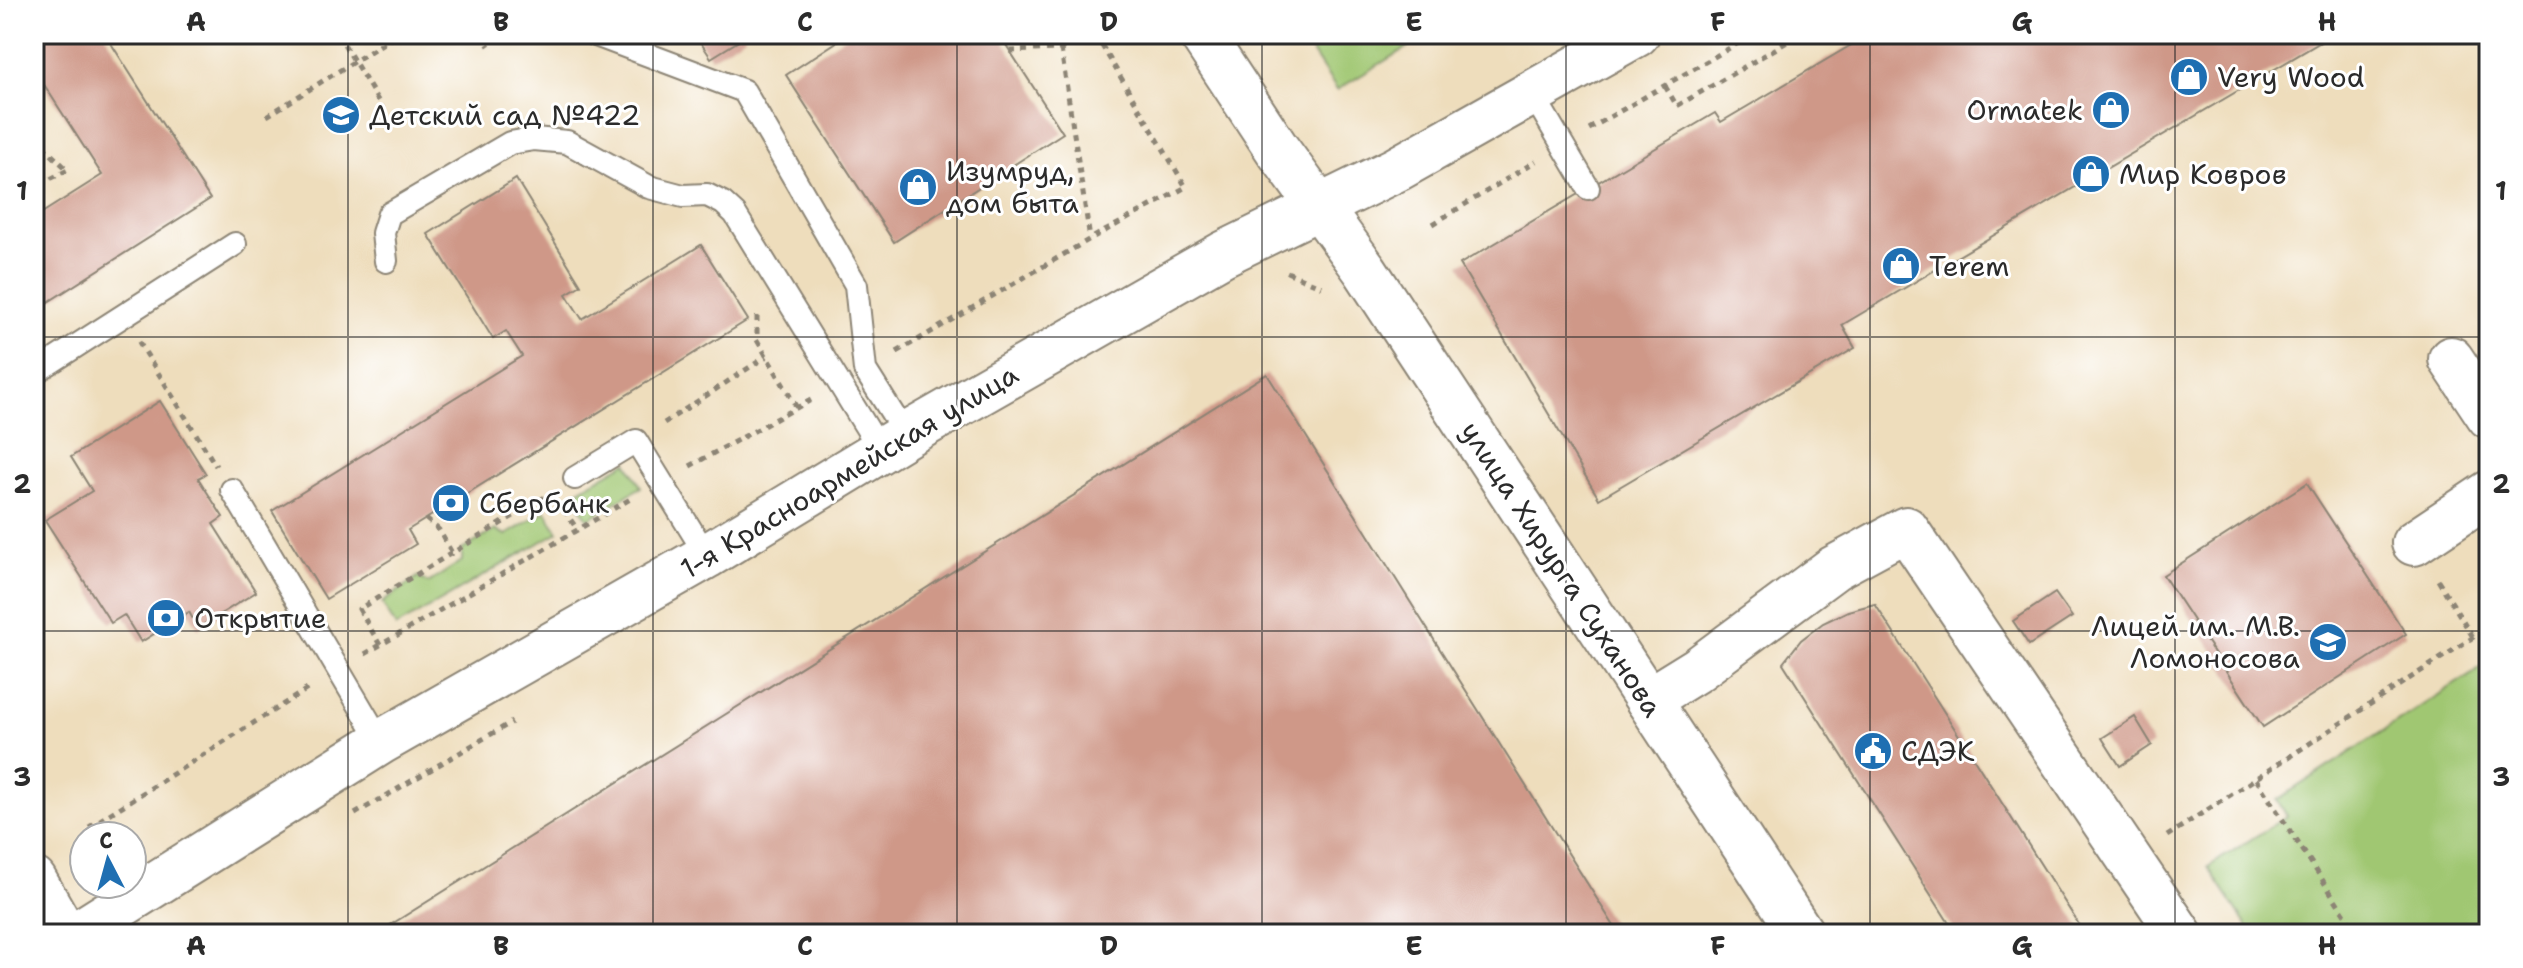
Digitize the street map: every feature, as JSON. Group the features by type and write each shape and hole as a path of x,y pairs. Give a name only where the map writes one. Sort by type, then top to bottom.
{"street":[{"name":"улица Хирурга Суханова","path":"1201,34 1318,208 1365,270 1802,934"},
{"name":"1-я Красноармейская улица","path":"76,934 381,742 707,556 894,443 1223,254 1397,169 1637,34"},
{"path":"2451,359 2489,416"},
{"path":"2414,543 2489,493"},
{"path":"1648,700 1698,669 1834,568 1906,529 2180,934"},
{"path":"34,880 65,934"}],"lane":[{"path":"593,34 744,91 856,285 865,370 894,443"},
{"path":"1532,93 1588,188"},
{"path":"386,261 383,233 389,214 510,143 534,139 567,142 649,187 683,196 707,195 735,214 894,443"},
{"path":"34,373 235,244"},
{"path":"575,478 636,441 707,556"},
{"path":"232,490 381,742"}],"path":[{"path":"217,39 226,34"},
{"path":"338,34 383,109"},
{"path":"267,116 398,34"},
{"path":"481,34 489,46"},
{"path":"1010,51 1061,49 1084,34"},
{"path":"1095,34 1186,187"},
{"path":"1665,85 1677,106 1801,34"},
{"path":"1061,49 1090,239"},
{"path":"34,138 68,170 34,187"},
{"path":"749,303 757,317 757,340 797,408"},
{"path":"122,316 232,490"},
{"path":"636,441 767,356"},
{"path":"380,645 359,609 575,478"},
{"path":"426,519 439,530 452,553"},
{"path":"2414,543 2473,637"},
{"path":"2130,861 2489,627"},
{"path":"2256,779 2358,934"}],"green space":[{"path":"1300,34 1429,34 1337,90"},
{"path":"627,462 641,487 588,519 572,494"},
{"path":"546,511 558,532 396,627 382,603 418,577 428,583 462,561 462,550 496,530 506,535"},
{"path":"2489,662 2489,934 2252,934 2208,867 2287,816 2277,800"}],"building":[{"path":"34,34 105,34 210,199 34,311 34,218 102,175 34,69"},
{"path":"695,34 744,34 745,37 711,58"},
{"name":"Изумруд, дом быта","path":"849,34 999,34 1063,133 894,242 786,75"},
{"path":"1870,34 2334,34 1842,325 1855,348 1599,499 1460,264 1715,113 1721,122"},
{"path":"516,179 581,285 566,294 582,319 701,245 748,320 408,530 416,544 326,599 272,511 522,356 506,331 493,339 428,234"},
{"path":"1267,374 1619,934 376,934 726,714"},
{"path":"160,401 206,474 198,478 223,517 213,524 256,592 198,628 189,612 141,642 124,615 111,623 45,520 92,491 71,457"},
{"path":"2307,483 2406,634 2263,727 2163,575"},
{"path":"2055,593 2072,617 2029,645 2013,621"},
{"path":"1875,604 2085,934 1956,934 1783,663 1801,640 1823,623 1848,611"},
{"path":"2135,717 2152,745 2120,766 2102,738"}],"place":[{"name":"Very Wood","path":"2189,77"},
{"name":"Ormatek","path":"2111,110"},
{"name":"Детский сад №422","path":"341,115"},
{"name":"Мир Ковров","path":"2091,174"},
{"name":"Изумруд, дом быта","path":"918,187"},
{"name":"Terem","path":"1901,266"},
{"name":"Сбербанк","path":"451,503"},
{"name":"Открытие","path":"166,618"},
{"name":"Лицей им. М.В. Ломоносова","path":"2328,642"},
{"name":"СДЭК","path":"1873,751"}]}
